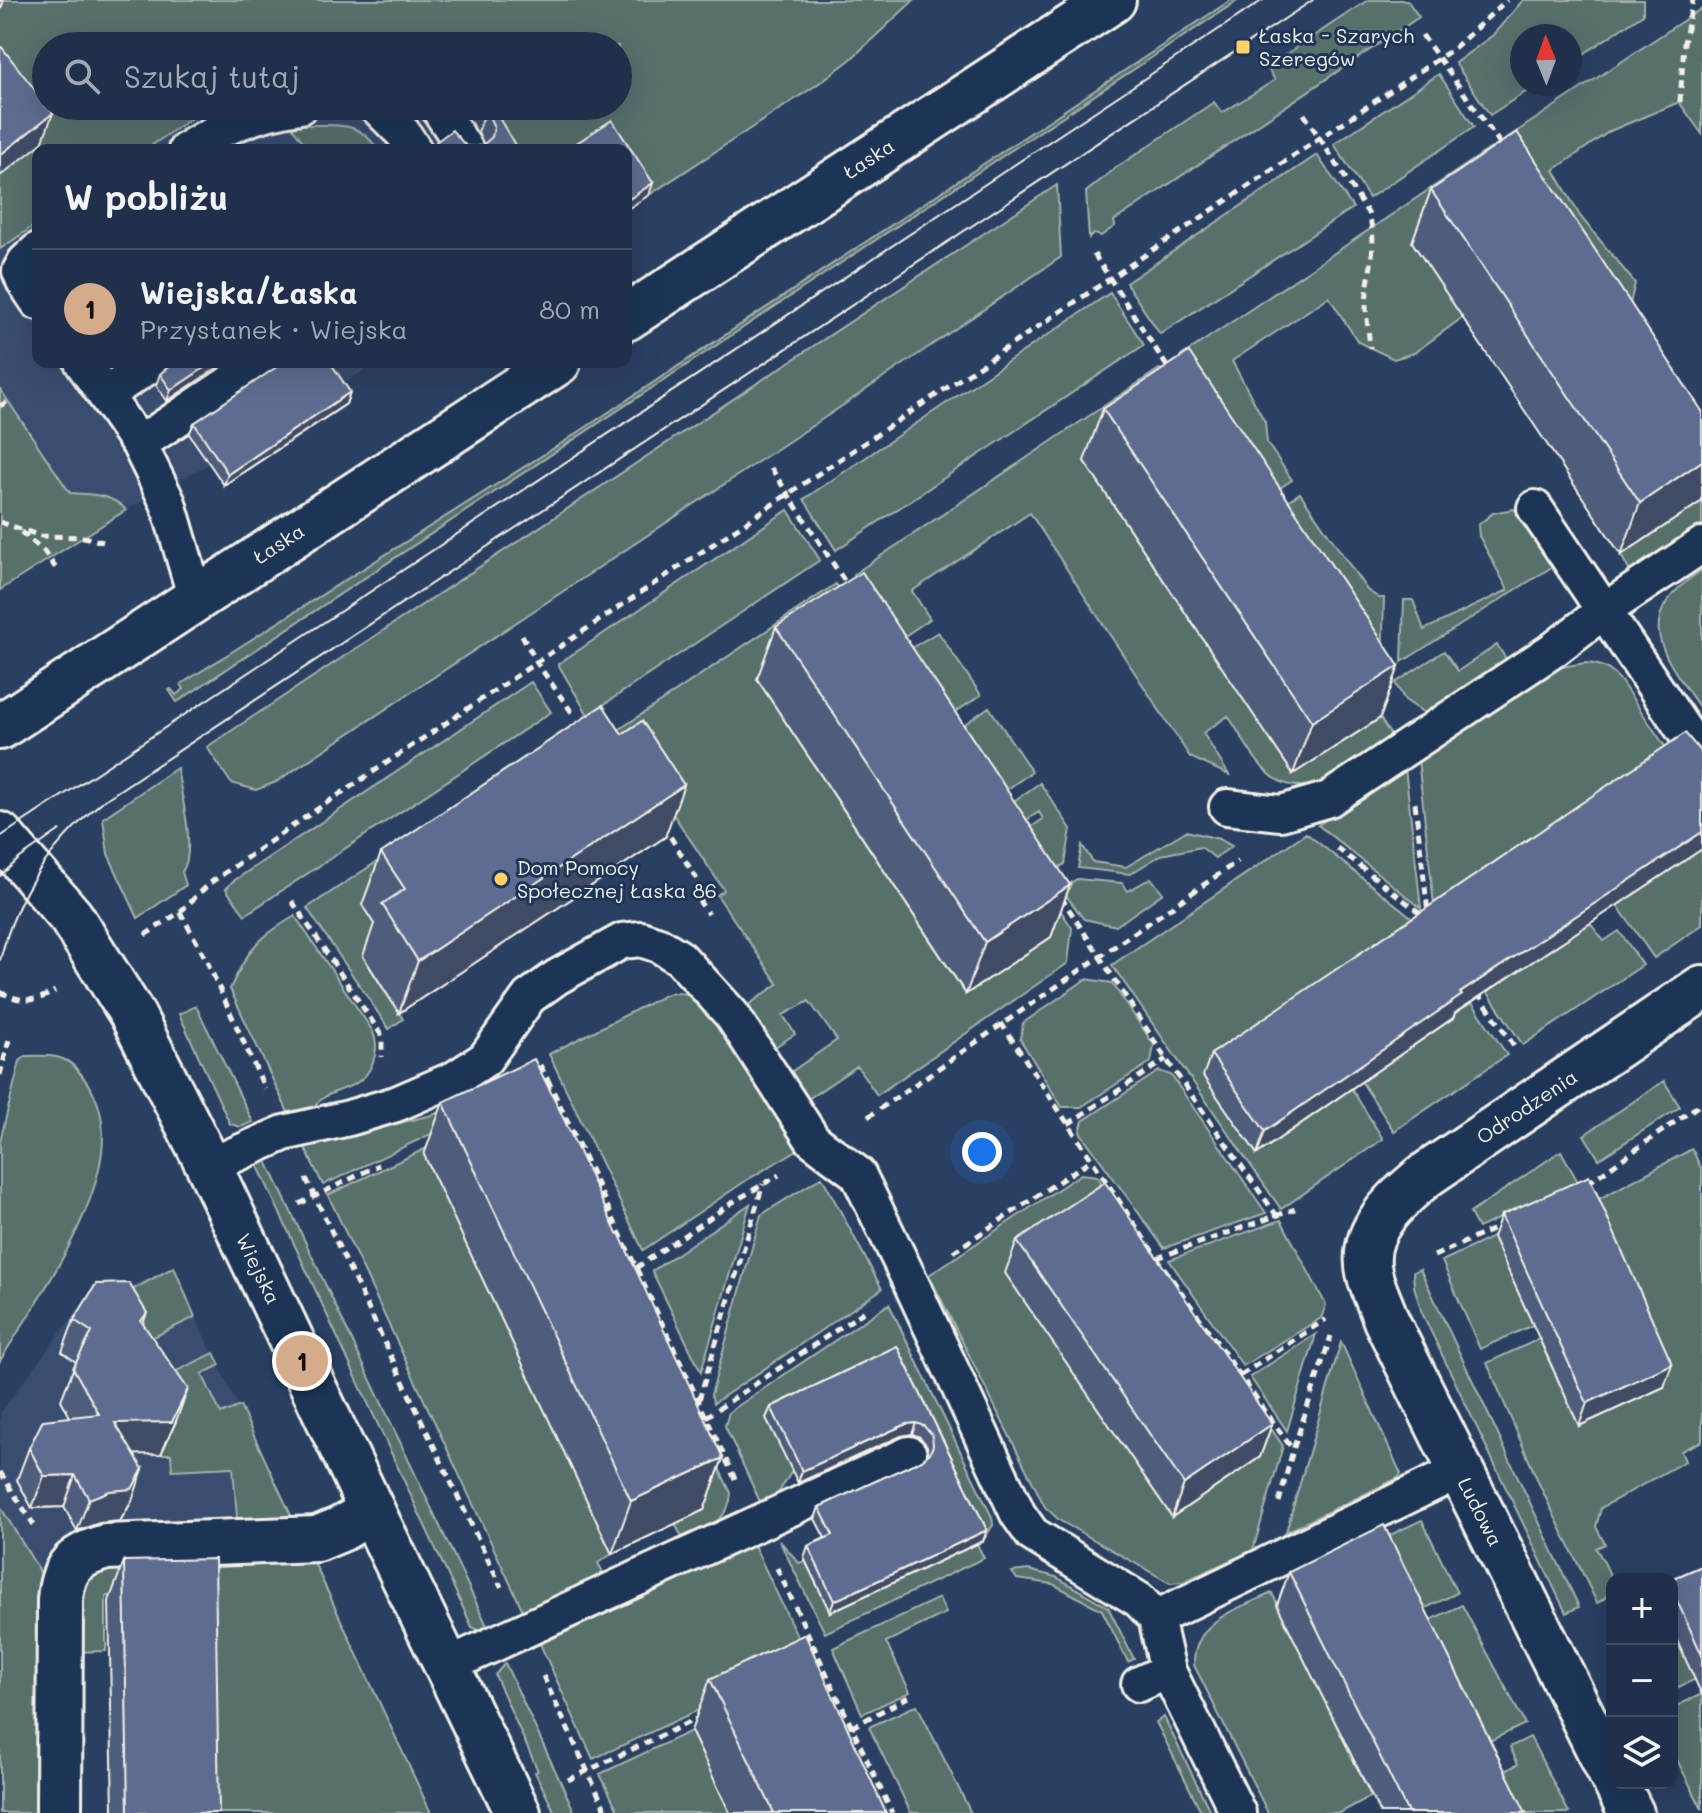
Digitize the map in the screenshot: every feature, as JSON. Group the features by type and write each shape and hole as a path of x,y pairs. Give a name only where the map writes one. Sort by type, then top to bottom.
{"street":[{"name":"Łaska","path":"632,314 1113,0"},
{"name":"Łaska","path":"0,727 549,368"},
{"name":"Wiejska","path":"0,835 71,917 132,1014 209,1166 518,1813"},
{"name":"Odrodzenia","path":"1369,1243 1389,1206 1426,1175 1702,988"},
{"name":"Ludowa","path":"1369,1243 1368,1271 1386,1320 1606,1764"},
{"path":"59,1813 60,1600 65,1573 73,1562 84,1554 106,1547 317,1539 372,1511"},
{"path":"1619,1789 1631,1813"}],"lane":[{"path":"195,144 239,120"},
{"path":"390,120 410,144"},
{"path":"446,120 462,144"},
{"path":"32,256 20,271 32,293"},
{"path":"86,368 139,444 168,503 196,599"},
{"path":"106,394 146,368"},
{"path":"139,444 253,368"},
{"path":"1535,508 1702,757"},
{"path":"1227,807 1281,813 1329,799 1553,650 1605,610 1702,545"},
{"path":"209,1166 284,1133 396,1104 456,1078 485,1059 529,997 557,977 622,941 641,939 659,945 680,958 732,1015 813,1140 858,1174 1018,1514 1032,1534 1139,1600 1156,1618 1154,1678 1238,1813"},
{"path":"448,1665 909,1454"},
{"path":"1156,1618 1459,1471"}],"path":[{"path":"146,935 180,912 210,883 1439,59 1476,31 1507,0"},
{"path":"1680,102 1684,43 1693,0"},
{"path":"1422,35 1509,156"},
{"path":"1304,114 1368,213 1373,227 1374,246 1366,308 1370,348"},
{"path":"1094,254 1175,379"},
{"path":"0,406 8,401"},
{"path":"771,468 854,594"},
{"path":"0,522 41,536 84,537 103,542"},
{"path":"17,529 44,551 57,570"},
{"path":"522,635 537,663 573,714"},
{"path":"636,1268 733,1202 822,1149 1266,841 1290,810 1430,921 1408,747"},
{"path":"658,816 698,881 700,902 709,914"},
{"path":"1057,890 1166,1059 1277,1216"},
{"path":"292,901 382,1036 384,1052 381,1062"},
{"path":"180,912 205,957 284,1133 607,1813"},
{"path":"1472,983 1522,1058"},
{"path":"0,992 25,1001 39,1001 50,994"},
{"path":"1001,1023 1157,1258 1293,1450"},
{"path":"0,1075 9,1040"},
{"path":"1068,1124 1166,1059"},
{"path":"537,1092 551,1086 892,1813"},
{"path":"1580,1190 1605,1169 1702,1103"},
{"path":"299,1204 384,1163"},
{"path":"698,1401 763,1184"},
{"path":"1157,1258 1295,1209"},
{"path":"1434,1256 1514,1220"},
{"path":"1241,1375 1328,1317"},
{"path":"1262,1567 1293,1450 1336,1323"},
{"path":"852,1727 912,1695"},
{"path":"568,1780 710,1712"}],"shaded area":[{"path":"146,120 499,120 510,144 116,144"},
{"path":"32,212 32,368 369,368 89,531 0,393 0,237"},
{"path":"174,1267 296,1526 43,1577 0,1506 0,1413 78,1309"}],"green space":[{"path":"0,0 914,0 850,60 815,86 649,195 632,169 632,144 497,144 483,120 632,120 632,32 32,32 32,120 189,120 154,144 32,144 32,227 0,249"},
{"path":"1231,0 1237,1 177,702 169,690 176,695 184,689 181,684 565,441"},
{"path":"1368,0 1407,0 1419,17 1114,221 1115,226 1101,236 1094,234 1089,238 1086,192 1117,167 1214,102 1222,113 1275,80 1267,67"},
{"path":"1523,0 1643,0 1643,14 1582,55 1582,24 1510,24 1510,96 1519,96 1490,115 1455,63 1493,35"},
{"path":"1702,8 1702,134 1679,102 1610,131 1554,170 1580,216 1635,283 1629,308 1632,328 1507,138 1570,96 1582,96 1582,88"},
{"path":"1439,74 1474,127 1369,198 1334,144"},
{"path":"345,126 362,133 373,144 305,144 292,127"},
{"path":"1491,148 1531,204 1463,317 1414,353 1394,359 1358,342 1329,297 1232,361 1265,422 1267,443 1292,480 1269,495 1181,364 1181,356"},
{"path":"1317,155 1353,208 1160,334 1126,283"},
{"path":"1057,185 1061,257 276,782 256,790 231,783 207,747"},
{"path":"1110,293 1144,345 836,550 804,499"},
{"path":"1159,369 1167,372 1084,461 1293,773 1380,718 1393,739 1333,778 1299,786 1283,782 1261,766 1228,716 1203,733 1229,775 1190,757 1030,513 912,591 930,619 897,641 854,574"},
{"path":"0,389 70,493 114,500 126,510 0,590"},
{"path":"1300,493 1367,590 1384,598 1382,665 1278,508"},
{"path":"1702,501 1702,532 1630,572 1621,555"},
{"path":"1513,509 1524,515 1555,565 1402,662 1404,600 1413,600 1424,630 1508,590 1479,536 1478,525 1493,513"},
{"path":"788,510 820,560 588,715 558,664"},
{"path":"1702,570 1702,711 1665,654 1659,621 1665,604"},
{"path":"836,584 875,642 757,679 965,993 1049,893 1072,928 1068,963 877,1095 857,1066 805,1101 788,1074 837,1040 809,1001 783,1015 795,1034 772,1049 744,1008 778,984 717,895 724,890 617,731"},
{"path":"938,632 981,695 948,717 905,652"},
{"path":"1497,645 1508,662 1429,716 1405,700 1395,683 1444,651 1458,671"},
{"path":"1585,663 1604,667 1620,680 1702,801 1514,973 1590,923 1604,941 1619,931 1643,965 1523,1045 1435,914 1418,759 1556,668"},
{"path":"531,682 551,712 245,915 226,889 232,882"},
{"path":"989,707 1032,772 1000,794 958,729"},
{"path":"538,755 386,941 363,957 403,1019 389,1029 307,908"},
{"path":"177,768 188,837 182,872 186,885 138,918 108,854 103,818"},
{"path":"1405,768 1421,908 1318,825"},
{"path":"1040,783 1071,829 1065,864 1052,871 1026,831 1043,819 1039,812 1020,824 1008,805"},
{"path":"1186,831 1219,839 1232,846 1215,858 1201,847 1161,855 1130,874 1078,868 1082,845 1093,862 1126,867"},
{"path":"1306,833 1420,924 1507,1055 1394,1131 1361,1081 1351,1088 1383,1139 1281,1209 1112,965"},
{"path":"1702,848 1702,925 1654,958 1617,905"},
{"path":"1151,878 1163,893 1116,926 1084,919 1061,889 1077,879 1122,883 1128,891"},
{"path":"295,916 372,1030 376,1048 370,1068 356,1083 321,1099 314,1107 288,1112 230,989 255,946"},
{"path":"1086,979 1112,983 1154,1045 1151,1062 1081,1107 1062,1107 1020,1039 1023,1023"},
{"path":"667,994 690,994 707,1006 799,1149 643,1250 549,1054"},
{"path":"196,1006 253,1122 241,1127 230,1124 179,1014"},
{"path":"26,1056 57,1057 71,1064 84,1078 102,1120 102,1154 93,1191 77,1229 0,1361 0,1141 20,1061"},
{"path":"1159,1071 1171,1075 1266,1213 1164,1248 1080,1132 1083,1121"},
{"path":"1664,1081 1680,1107 1599,1159 1584,1135"},
{"path":"537,1084 323,1185 304,1146 428,1116"},
{"path":"513,1107 425,1155 612,1554 598,1563 606,1578 525,1615 328,1195"},
{"path":"1692,1149 1702,1170 1702,1441 1681,1451 1685,1461 1601,1508 1596,1527 1605,1544 1596,1548 1609,1573 1606,1573 1606,1597 1597,1603 1541,1488 1487,1363 1539,1339 1579,1426 1584,1207"},
{"path":"1561,1151 1578,1182 1478,1228 1470,1213"},
{"path":"265,1157 489,1630 480,1631 472,1627 256,1162"},
{"path":"1081,1174 1097,1176 1283,1446 1253,1550 1183,1582 1170,1583 1059,1520 1045,1507 929,1275"},
{"path":"822,1177 882,1289 714,1403 711,1395 761,1215"},
{"path":"750,1204 701,1372 652,1271"},
{"path":"1281,1220 1326,1305 1321,1318 1243,1366 1169,1260"},
{"path":"1493,1237 1533,1325 1480,1349 1442,1261"},
{"path":"174,1267 195,1317 135,1346 84,1316"},
{"path":"1420,1269 1579,1607 1566,1613 1422,1313 1413,1272"},
{"path":"889,1304 992,1517 993,1525 983,1541 893,1358 792,1471 777,1495 761,1504 725,1426 729,1412"},
{"path":"1316,1334 1287,1431 1250,1377"},
{"path":"1341,1342 1401,1474 1286,1532"},
{"path":"214,1353 220,1365 202,1374 221,1414 240,1406 296,1526 238,1529 233,1467 172,1470 171,1454 161,1454 176,1421 164,1377"},
{"path":"713,1456 731,1493 730,1502 715,1523 684,1541 675,1524 704,1510"},
{"path":"0,1506 43,1577 42,1813 0,1813"},
{"path":"1422,1520 1457,1593 1409,1616 1375,1542"},
{"path":"779,1540 799,1563 805,1561 830,1612 977,1544 984,1558 825,1633"},
{"path":"752,1541 808,1659 593,1759 540,1644"},
{"path":"311,1556 431,1813 211,1813 206,1595 106,1596 106,1651 72,1652 72,1606 97,1563"},
{"path":"1028,1570 1056,1577 1108,1607 1134,1659 1128,1662 1102,1610 1053,1584 1017,1579 1012,1572"},
{"path":"1272,1593 1371,1796 1340,1813 1268,1813 1194,1665 1201,1637 1209,1627 1232,1611"},
{"path":"939,1598 946,1613 886,1642 910,1692 862,1714 833,1648"},
{"path":"1462,1605 1525,1724 1475,1748 1415,1627"},
{"path":"1678,1642 1696,1679 1678,1687"},
{"path":"505,1663 575,1813 555,1813 535,1772 538,1771 495,1675"},
{"path":"1702,1694 1702,1809 1678,1762 1678,1705"},
{"path":"917,1705 971,1813 911,1813 869,1727"},
{"path":"1164,1717 1211,1813 1202,1813 1156,1722"},
{"path":"691,1731 730,1813 619,1813 600,1774"},
{"path":"1530,1737 1569,1813 1511,1813 1505,1771 1518,1764 1510,1747"}],"building":[{"path":"0,45 32,86 32,120 44,120 0,155"},
{"path":"491,120 500,120 514,144 484,144 492,137 494,127"},
{"path":"612,120 628,144 575,144"},
{"path":"452,130 464,144 433,144"},
{"path":"1517,132 1702,411 1702,461 1640,503 1431,190"},
{"path":"632,151 653,183 632,197"},
{"path":"1189,352 1399,666 1312,722 1103,409"},
{"path":"167,368 204,368 171,390 160,374"},
{"path":"275,368 334,368 350,392 228,474 194,423"},
{"path":"862,572 1070,885 985,942 776,627"},
{"name":"Dom Pomocy Społecznej Łaska 86","path":"603,705 622,734 642,721 684,785 418,961 382,904 405,889 381,853"},
{"path":"1685,733 1702,753 1702,832 1460,993 1462,995 1265,1131 1211,1054"},
{"path":"534,1059 723,1458 631,1501 443,1102"},
{"path":"1589,1176 1672,1364 1587,1403 1501,1215"},
{"path":"1105,1182 1272,1424 1184,1484 1017,1241"},
{"path":"129,1283 147,1313 141,1321 188,1389 172,1422 115,1423 143,1469 132,1489 110,1491 89,1499 75,1475 44,1476 29,1448 43,1420 99,1414 73,1368 92,1332 74,1320 96,1284"},
{"path":"897,1346 987,1530 834,1601 808,1546 833,1535 819,1507 922,1460 930,1453 932,1435 924,1426 906,1424 802,1471 771,1407"},
{"path":"1384,1525 1526,1813 1408,1813 1289,1572"},
{"path":"215,1559 219,1813 128,1813 124,1561"},
{"path":"1702,1566 1702,1655 1678,1603 1678,1576"},
{"path":"805,1634 886,1813 774,1813 710,1679"}],"tram line":[{"path":"0,837 1263,0"},
{"path":"0,960 16,913 38,872 51,853 103,801 1313,0"},
{"path":"0,876 60,830"}],"place":[{"name":"Łaska - Szarych Szeregów","path":"1243,47"},
{"name":"Dom Pomocy Społecznej Łaska 86","path":"501,879"},
{"name":"Wiejska/Łaska","path":"302,1361"}]}
